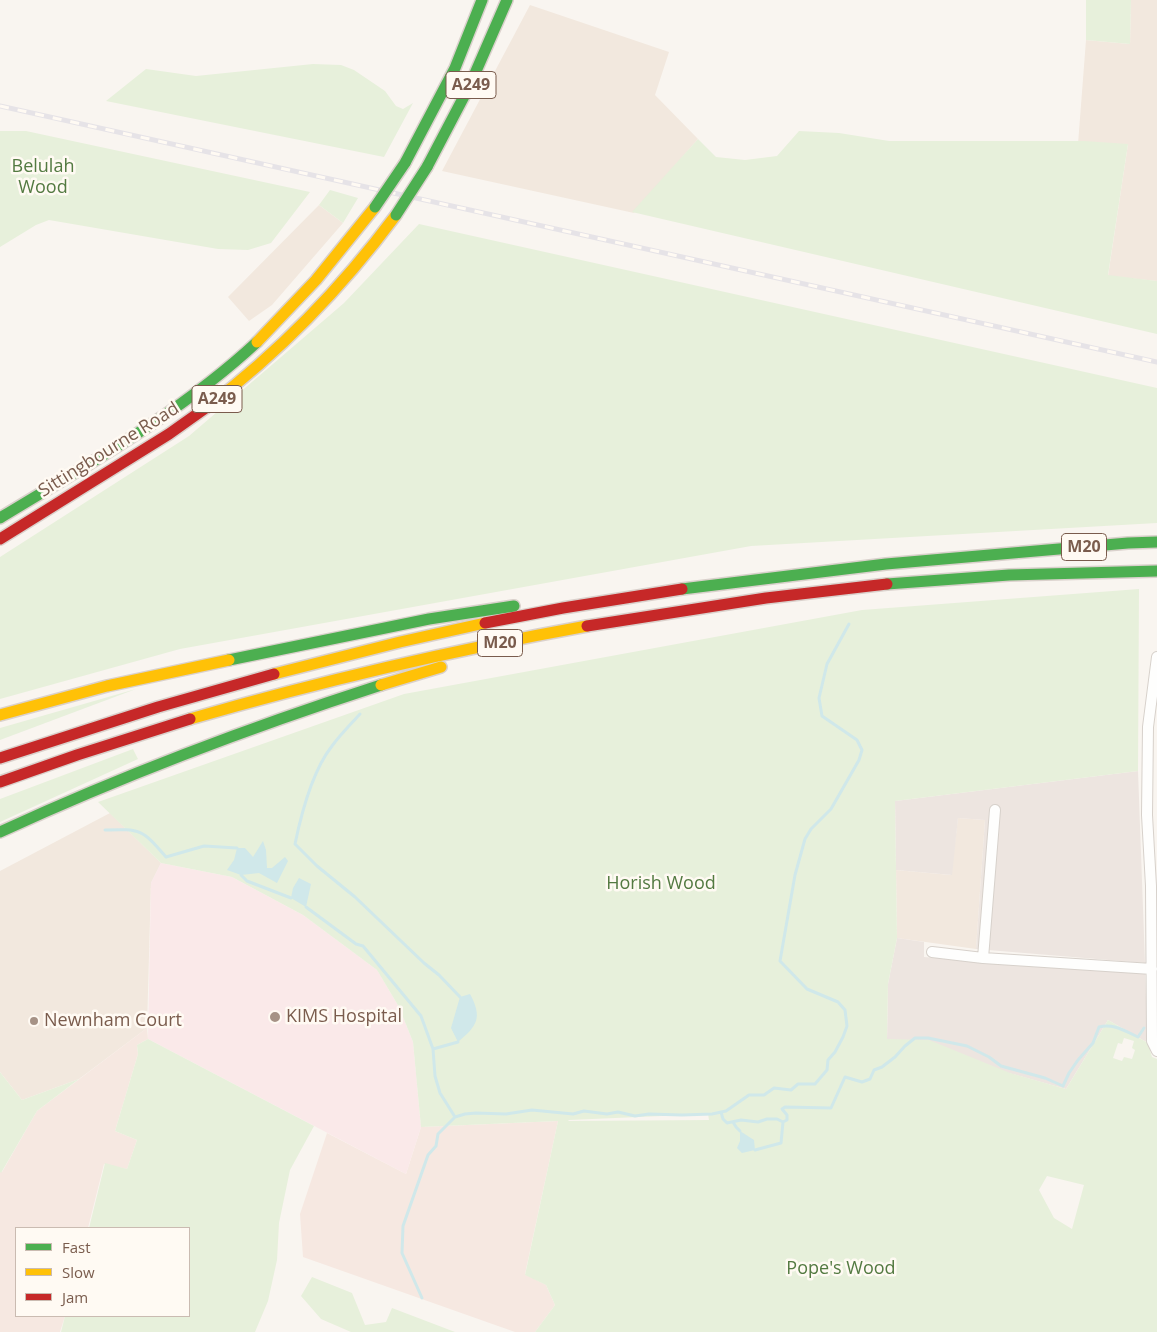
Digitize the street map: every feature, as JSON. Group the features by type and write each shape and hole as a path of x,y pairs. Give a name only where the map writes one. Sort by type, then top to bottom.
{"highway":[{"name":"Sittingbourne Road","path":"0,518 176,407 254,344 304,296 344,248 405,163 455,68 482,0"},
{"name":"Sittingbourne Road","path":"0,539 169,434 199,413 254,370 330,298 380,237 427,167 454,121 476,76 507,0"},
{"name":"M20","path":"0,758 118,719 308,664 473,626 603,601 742,580 933,560 1157,542"},
{"name":"M20","path":"0,782 94,749 249,703 402,664 591,624 818,591 922,581 1157,571"},
{"name":"M20","path":"0,715 123,682 431,619 545,602 603,601"},
{"name":"M20","path":"0,832 97,788 194,748 327,701 454,663 514,640"}],"street":[{"path":"1157,657 1148,727 1147,815 1151,886 1152,1041 1157,1051"},
{"path":"983,958 995,810"},
{"path":"932,952 983,958 1152,969"}],"shaded area":[{"path":"1131,0 1157,0 1157,281 1108,276 1128,144 1078,144 1086,40 1130,44"},
{"path":"530,5 669,52 655,95 698,139 634,213 442,171"},
{"path":"319,205 343,223 272,305 249,321 228,297"},
{"path":"1138,771 1145,963 976,949 985,820 958,818 952,875 896,870 895,801"},
{"path":"110,813 161,863 151,883 147,1028 79,1079 22,1100 0,1072 0,871"},
{"path":"958,818 985,820 976,949 897,938 896,870 951,875"},
{"name":"KIMS Hospital","path":"161,863 232,877 303,915 377,970 399,1007 413,1042 421,1127 406,1174 148,1039 151,883"},
{"path":"897,938 924,942 924,957 1145,974 1148,1043 1108,1020 1066,1089 887,1039 888,984"},
{"path":"147,1028 148,1039 137,1045 138,1054 115,1131 137,1140 127,1169 104,1164 88,1227 15,1227 15,1317 65,1317 60,1332 0,1332 0,1172 2,1172 37,1111"},
{"path":"558,1121 525,1274 546,1285 555,1305 535,1332 515,1332 303,1257 300,1214 327,1133 406,1174 421,1127"}],"green space":[{"path":"1086,0 1131,0 1130,44 1086,40"},
{"path":"313,64 341,65 354,70 385,91 396,106 403,109 413,103 384,157 106,101 146,69 196,76"},
{"name":"Belulah Wood","path":"0,131 26,131 310,192 271,243 248,250 218,249 49,220 36,225 0,247"},
{"path":"799,131 839,133 889,141 1084,141 1128,144 1108,275 1157,281 1157,334 632,212 698,139 716,157 745,160 777,156"},
{"path":"330,190 358,198 343,223 319,205"},
{"path":"419,224 1157,388 1157,523 751,546 180,649 0,699 0,557 189,436 344,303"},
{"name":"Horish Wood","path":"1139,589 1138,771 895,801 897,938 888,984 887,1039 929,1040 1010,1073 1066,1089 1108,1020 1148,1043 1152,1057 1157,1059 1157,1332 535,1332 555,1305 546,1285 525,1275 558,1121 421,1127 413,1042 399,1007 377,970 303,915 232,877 161,863 98,802 404,694 862,610","holes":["1124,1038 1134,1041 1132,1048 1135,1050 1132,1059 1124,1057 1122,1061 1113,1058 1118,1043 1122,1044","708,1114 709,1120 568,1121","1047,1176 1084,1185 1072,1229 1054,1218 1039,1190"]},
{"path":"136,689 0,740 0,728"},
{"path":"133,749 138,759 0,822 0,799"},
{"path":"148,1039 314,1126 290,1170 279,1223 277,1260 268,1301 255,1332 61,1332 65,1317 190,1317 190,1227 89,1227 105,1163 127,1169 137,1140 115,1131 138,1054 137,1045"},
{"path":"0,1072 22,1100 79,1079 37,1111 1,1173 0,1172"},
{"path":"312,1277 352,1293 365,1325 386,1322 392,1308 455,1332 351,1332 321,1319 301,1296"}],"water":[{"path":"263,841 266,850 267,868 272,868 285,857 288,861 277,883 259,873 241,875 227,870 234,860 237,848 245,848 253,857"},
{"path":"299,878 311,884 306,907 291,898 293,888"},
{"path":"470,994 476,1009 476,1021 470,1031 458,1042 451,1028 460,997"},
{"path":"740,1131 754,1140 755,1150 742,1153 737,1148 740,1141"}],"waterway":[{"path":"422,1298 402,1253 403,1226 428,1155 436,1146 438,1134 455,1117 465,1114 506,1114 532,1110 573,1114 584,1111 607,1114 618,1112 635,1116 649,1114 712,1114 726,1111 749,1095 764,1095 774,1088 791,1090 798,1084 815,1084 827,1070 828,1060 835,1052 847,1026 845,1010 838,1002 807,989 780,961 795,875 805,839 811,829 831,809 859,760 862,750 857,740 822,716 819,698 827,664 849,624"},
{"path":"360,714 335,742 319,767 304,807 295,844 317,866 355,897 460,997"},
{"path":"105,830 126,830 140,833 146,836 166,857 204,846 237,848"},
{"path":"241,875 247,881 291,898"},
{"path":"306,907 356,944 363,946 421,1016 433,1049 435,1076 440,1093 455,1117"},
{"path":"755,1150 781,1143 783,1122 787,1120 787,1115 782,1109 785,1107 831,1108 845,1077 862,1082 870,1079 874,1070 882,1067 895,1057 915,1038 928,1038 967,1046 989,1057 1001,1066 1045,1078 1063,1086 1078,1060 1093,1043 1099,1027 1114,1027 1138,1037 1144,1028"},
{"path":"433,1049 458,1042"},
{"path":"721,1112 723,1119 727,1123 741,1120 758,1122 767,1119 777,1119 783,1122"},
{"path":"733,1122 740,1131"}],"railway":[{"path":"0,106 1157,362"}],"traffic: fast":[{"path":"405,163 455,68 482,0"},
{"path":"427,167 470,85 507,0"},
{"path":"375,207 405,163"},
{"path":"396,215 427,167"},
{"path":"0,518 166,414 197,392 257,342"},
{"path":"682,589 886,564 1157,542"},
{"path":"887,584 1009,575 1157,571"},
{"path":"229,660 429,619 514,606"},
{"path":"0,832 188,753 381,685"}],"traffic: slow":[{"path":"257,342 316,280 375,207"},
{"path":"207,407 260,364 309,318 354,268 396,215"},
{"path":"274,674 400,642 485,623"},
{"path":"190,719 388,667 487,645 587,626"},
{"path":"0,715 107,686 229,660"},
{"path":"381,685 441,667"}],"traffic: jam":[{"path":"0,539 169,434 207,407"},
{"path":"587,626 766,598 887,584"},
{"path":"485,623 563,608 682,589"},
{"path":"0,758 158,707 274,674"},
{"path":"0,782 190,719"}],"place":[{"name":"KIMS Hospital","path":"275,1017"},
{"name":"Newnham Court","path":"34,1021"}],"park label":[{"name":"Pope's Wood","path":"841,1269"}]}
